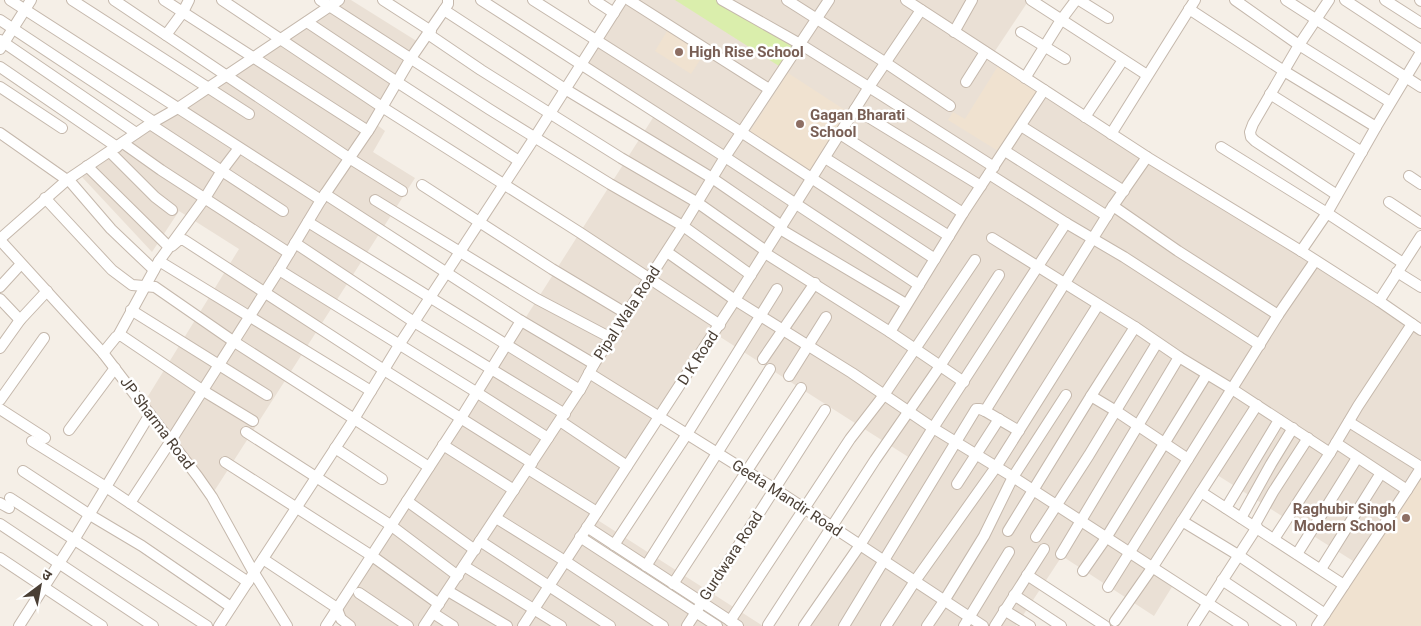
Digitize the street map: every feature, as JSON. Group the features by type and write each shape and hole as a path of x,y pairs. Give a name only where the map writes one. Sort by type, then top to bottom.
{"street":[{"path":"10,0 239,148 323,197 446,272 521,321 594,364"},
{"path":"31,0 1,44 136,133"},
{"path":"72,0 249,114"},
{"path":"114,0 349,158 402,191"},
{"path":"164,0 368,131"},
{"path":"166,34 190,0"},
{"path":"222,0 382,107 720,325"},
{"path":"320,0 610,184 683,226 751,275"},
{"path":"0,239 68,179 339,0"},
{"path":"383,0 481,70 621,158 698,203 766,252 964,382"},
{"path":"130,503 279,270 323,197 368,131 411,58 448,4 448,0"},
{"path":"481,0 918,285"},
{"path":"533,0 741,132 935,259"},
{"path":"594,0 614,13"},
{"path":"219,626 355,418 399,345 622,0"},
{"path":"629,0 769,89"},
{"path":"722,0 800,44 869,87 1066,223 1093,238 1260,344"},
{"path":"787,0 950,106"},
{"name":"Pipal Wala Road","path":"424,626 580,390 594,364 698,203 724,157 829,0"},
{"path":"906,0 1111,134 1379,301 1417,327 1349,422 1274,539"},
{"path":"954,32 972,0"},
{"path":"1031,0 1147,75"},
{"path":"1025,78 1061,20 1077,0 1108,18"},
{"path":"1235,0 1300,45 1390,102"},
{"path":"1286,0 1421,87"},
{"path":"1329,0 1284,70 1250,128 1250,132 1256,141 1337,195"},
{"path":"1301,252 1327,212 1421,51 1345,0"},
{"path":"1385,0 1421,23"},
{"path":"1111,134 1191,3 1284,70 1376,128"},
{"path":"444,10 565,89 712,178 781,228 906,304"},
{"name":"D K Road","path":"522,626 720,325 869,87 921,10"},
{"path":"0,20 283,211"},
{"path":"307,22 519,161"},
{"path":"1021,32 1065,59"},
{"path":"966,82 985,52"},
{"path":"1085,117 1123,60"},
{"path":"0,67 117,147 161,170 289,253"},
{"path":"0,87 62,128"},
{"path":"890,332 963,213 1044,90"},
{"path":"1270,94 1362,152"},
{"path":"855,109 981,186"},
{"path":"1020,126 1124,191"},
{"path":"0,133 68,179 111,229 156,266 249,316 371,391"},
{"path":"840,134 963,213"},
{"path":"117,147 155,197 172,210"},
{"path":"1221,147 1327,212 1400,267 1421,287"},
{"path":"103,353 118,336 156,266 239,148"},
{"path":"1005,151 1107,216"},
{"path":"986,411 1113,206 1147,157"},
{"path":"825,158 949,236"},
{"path":"88,166 149,228 170,246"},
{"path":"1409,176 1421,184"},
{"path":"422,185 552,269 627,314"},
{"path":"45,198 112,270 132,285 155,287 233,341 429,467"},
{"path":"375,200 536,299 611,338"},
{"path":"1389,202 1421,223"},
{"path":"1113,206 1178,252 1278,315"},
{"path":"308,222 580,390"},
{"path":"804,626 860,545 933,428 1066,223"},
{"path":"1379,301 1400,267 1417,251 1421,236"},
{"path":"992,238 1330,453"},
{"name":"JP Sharma Road","path":"0,239 103,353 212,497 254,573 287,626"},
{"path":"170,246 179,240 184,240 461,418 597,512"},
{"path":"295,243 414,322 492,368 627,466"},
{"path":"667,252 760,316 1243,626"},
{"path":"587,527 734,623 850,440 884,395 975,260"},
{"path":"1108,587 1278,315 1315,261"},
{"path":"0,287 21,264"},
{"path":"279,270 548,438"},
{"path":"768,625 999,275"},
{"path":"763,359 815,283"},
{"path":"614,545 687,434 777,289"},
{"path":"0,348 20,320 47,291"},
{"path":"0,299 20,320"},
{"path":"886,626 915,581 996,467 1098,305"},
{"path":"131,310 267,395"},
{"path":"789,376 826,317"},
{"path":"326,626 461,418 521,321"},
{"path":"1008,531 1135,328"},
{"path":"118,336 122,336 202,390 253,421"},
{"path":"0,400 44,338"},
{"path":"1036,537 1089,455 1157,343"},
{"path":"1061,554 1178,357"},
{"path":"69,430 114,368"},
{"path":"646,566 770,369"},
{"name":"Geeta Mandir Road","path":"589,373 775,488 944,600 967,622 983,626"},
{"path":"1083,571 1106,538 1207,374"},
{"path":"673,584 801,388"},
{"path":"927,626 988,530 1013,478 1066,395"},
{"path":"1091,396 1188,459"},
{"path":"1115,621 1152,568 1257,405"},
{"path":"0,409 45,438"},
{"path":"844,626 976,409 986,411 1019,431"},
{"name":"Gurdwara Road","path":"686,626 825,410"},
{"path":"19,626 74,540 150,414"},
{"path":"957,484 999,419"},
{"path":"1226,508 1279,420"},
{"path":"1317,626 1421,468 1349,422"},
{"path":"1241,518 1293,428"},
{"path":"246,432 391,526 458,576"},
{"path":"1193,626 1255,527 1272,492 1308,438"},
{"path":"32,441 106,487 248,582"},
{"path":"1336,443 1407,490"},
{"path":"443,445 514,490"},
{"path":"335,448 382,479"},
{"path":"1297,554 1357,458"},
{"path":"224,462 372,556 436,609 453,626"},
{"path":"23,471 142,546 231,607"},
{"path":"1321,569 1382,474"},
{"path":"1201,492 1344,585"},
{"path":"407,501 478,546 548,586 610,626"},
{"path":"6,503 74,540 207,626"},
{"path":"496,518 565,560 663,626"},
{"path":"1182,521 1238,555 1325,614"},
{"path":"0,524 153,626"},
{"path":"580,537 717,626"},
{"path":"995,626 1044,549"},
{"path":"967,622 1009,552"},
{"path":"0,558 102,626"},
{"path":"263,559 337,609 341,619 350,626"},
{"path":"464,566 561,626"},
{"path":"1027,575 1105,626"},
{"path":"1222,580 1292,626"},
{"path":"448,591 508,626"},
{"path":"359,593 408,626"},
{"path":"1014,595 1061,626"},
{"path":"1004,610 1030,626"}],"shaded area":[{"path":"343,0 351,0 423,45 372,121 385,131 373,152 415,178 213,493 145,401 239,249 179,211 152,252 82,177"},
{"path":"628,0 1029,0 989,60 1421,334 1421,471 1361,566 1214,473 1153,570 1175,582 1154,616 1062,556 1016,626 805,626 913,460 714,333 596,519 763,626 341,626 333,620 656,113 584,68"},
{"name":"High Rise School","path":"667,31 704,54 691,74 655,51"},
{"path":"998,66 1041,93 1003,154 948,120 953,112 965,119"},
{"name":"Gagan Bharati School","path":"788,73 851,114 813,175 749,133"},
{"name":"Raghubir Singh Modern School","path":"1421,471 1421,626 1320,626"}],"green space":[{"path":"675,0 719,0 792,46 779,66"}],"place":[{"name":"High Rise School","path":"679,52"},
{"name":"Gagan Bharati School","path":"800,124"},
{"name":"Raghubir Singh Modern School","path":"1406,518"}]}
